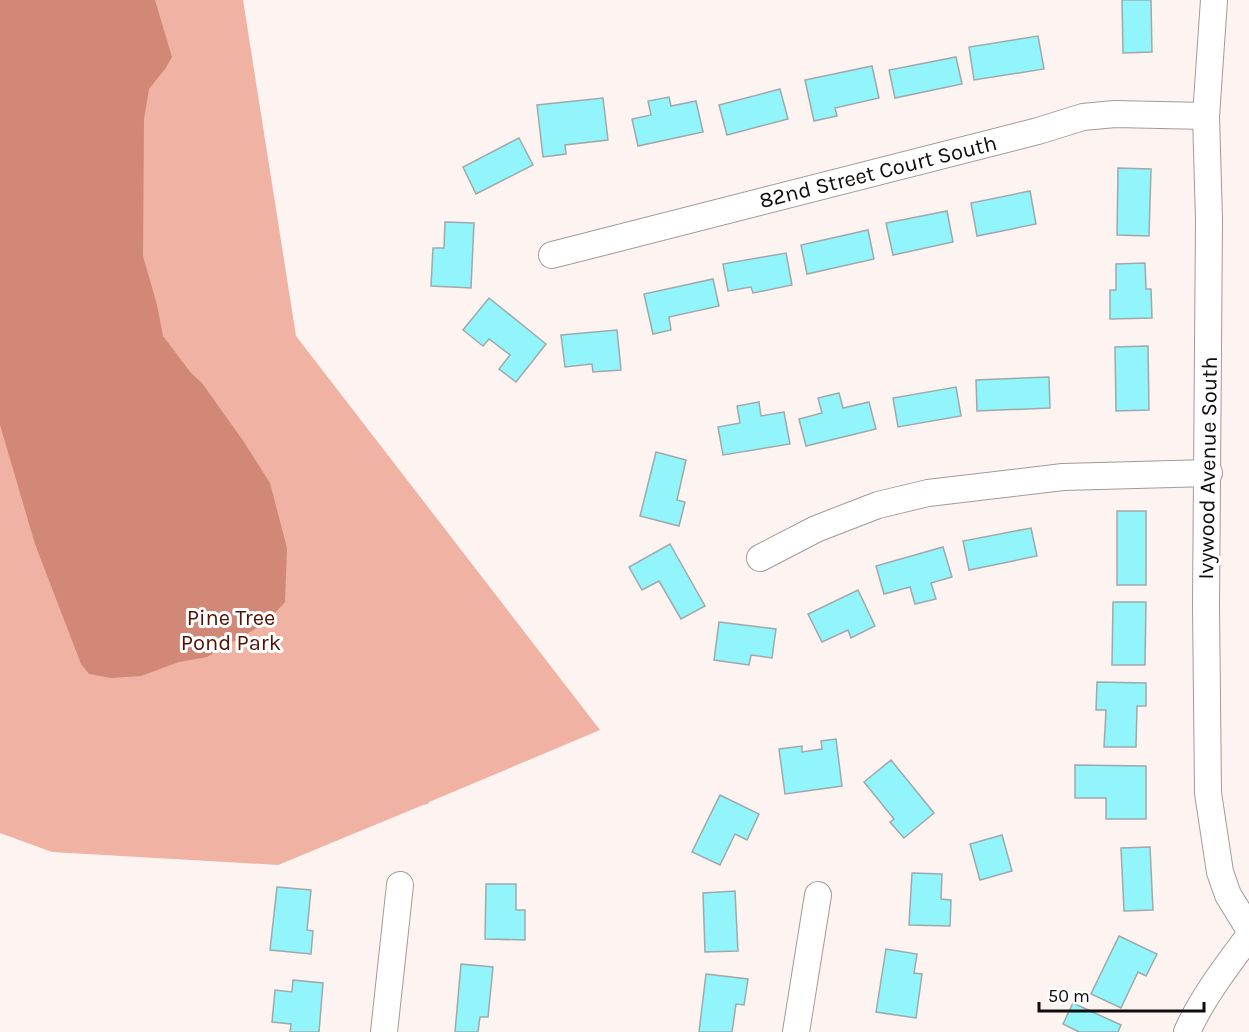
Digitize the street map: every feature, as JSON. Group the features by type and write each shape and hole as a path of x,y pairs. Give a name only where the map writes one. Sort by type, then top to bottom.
{"street":[{"name":"Ivywood Avenue South","path":"1214,0 1206,116 1209,220 1209,473 1206,605 1208,793 1220,872 1228,895 1249,929"},
{"name":"82nd Street Court South","path":"552,255 1038,131 1083,117 1115,114 1206,116"},
{"path":"760,558 816,530 878,505 928,493 1063,477 1209,473"},
{"path":"384,1032 400,885"},
{"path":"796,1032 818,895"},
{"path":"1186,1032 1194,1016 1249,936"}],"green space":[{"name":"Pine Tree Pond Park","path":"0,0 243,0 296,336 600,730 278,865 52,852 0,833"}],"shaded area":[{"path":"0,0 155,0 172,57 149,89 144,119 143,256 163,336 191,373 202,383 270,483 287,548 285,602 267,622 207,657 179,662 141,676 111,678 89,674 81,664 35,544 0,425"}],"building":[{"path":"1122,0 1151,0 1152,52 1123,53"},
{"path":"1038,36 1044,69 974,80 969,47"},
{"path":"956,57 962,84 895,98 889,70"},
{"path":"872,66 879,98 835,108 837,116 814,121 805,80"},
{"path":"780,89 788,119 727,135 719,105"},
{"path":"669,97 671,106 696,101 703,132 638,146 632,119 651,115 648,101"},
{"path":"603,98 608,140 565,145 566,154 543,157 537,105"},
{"path":"519,138 533,165 476,194 463,167"},
{"path":"1118,168 1151,169 1149,236 1117,235"},
{"path":"1030,191 1036,224 977,236 971,203"},
{"path":"947,211 953,242 893,255 886,223"},
{"path":"445,222 474,223 471,288 431,286 433,248 444,248"},
{"path":"868,230 874,259 807,274 801,245"},
{"path":"786,253 792,285 753,293 751,287 728,291 723,264"},
{"path":"1145,263 1146,289 1151,289 1152,318 1110,319 1110,290 1116,290 1116,264"},
{"path":"713,279 719,306 669,317 671,330 653,334 644,294"},
{"path":"489,298 546,344 516,382 499,369 510,355 489,339 483,346 463,330"},
{"path":"617,330 621,370 593,372 592,364 565,367 561,335"},
{"path":"1148,346 1149,410 1116,411 1115,347"},
{"path":"1049,377 1050,408 977,411 976,380"},
{"path":"956,387 961,416 898,427 893,398"},
{"path":"839,393 843,408 869,402 876,429 806,446 799,419 822,413 818,398"},
{"path":"759,402 761,416 784,412 790,444 723,455 718,427 740,423 737,406"},
{"path":"656,452 686,460 677,500 685,502 679,526 640,516"},
{"path":"1117,511 1146,511 1146,585 1117,585"},
{"path":"1031,528 1037,556 969,570 963,541"},
{"path":"670,544 705,606 681,619 659,581 642,590 629,567"},
{"path":"943,547 952,577 931,583 936,599 915,604 910,587 884,594 876,566"},
{"path":"858,590 875,626 851,638 848,630 822,642 808,614"},
{"path":"1113,602 1146,602 1145,665 1112,665"},
{"path":"719,622 776,629 772,658 751,655 749,665 714,660"},
{"path":"1097,682 1146,683 1146,706 1137,706 1136,747 1104,747 1106,710 1096,710"},
{"path":"836,739 842,786 785,794 779,749 802,746 802,752 822,749 821,741"},
{"path":"891,760 934,813 904,838 890,822 894,819 864,782"},
{"path":"1075,765 1146,766 1146,819 1106,819 1106,798 1075,798"},
{"path":"720,795 759,814 747,840 735,834 720,865 692,852"},
{"path":"1002,835 1012,871 980,880 970,844"},
{"path":"1150,847 1153,910 1124,911 1121,848"},
{"path":"912,873 942,874 941,899 951,900 950,926 909,925"},
{"path":"486,884 516,884 516,910 525,910 525,940 485,939"},
{"path":"277,887 311,890 307,930 313,931 311,954 270,950"},
{"path":"735,891 738,951 705,952 703,893"},
{"path":"1119,936 1157,954 1146,976 1138,972 1121,1008 1091,994"},
{"path":"886,949 917,954 914,973 922,974 916,1018 876,1012"},
{"path":"461,964 493,967 488,1017 480,1017 478,1032 455,1032"},
{"path":"706,974 748,979 744,1005 736,1004 732,1032 699,1032"},
{"path":"293,980 323,983 319,1032 290,1032 291,1024 272,1022 275,990 292,992"},
{"path":"1073,1003 1121,1025 1118,1032 1079,1032 1063,1024"}]}
